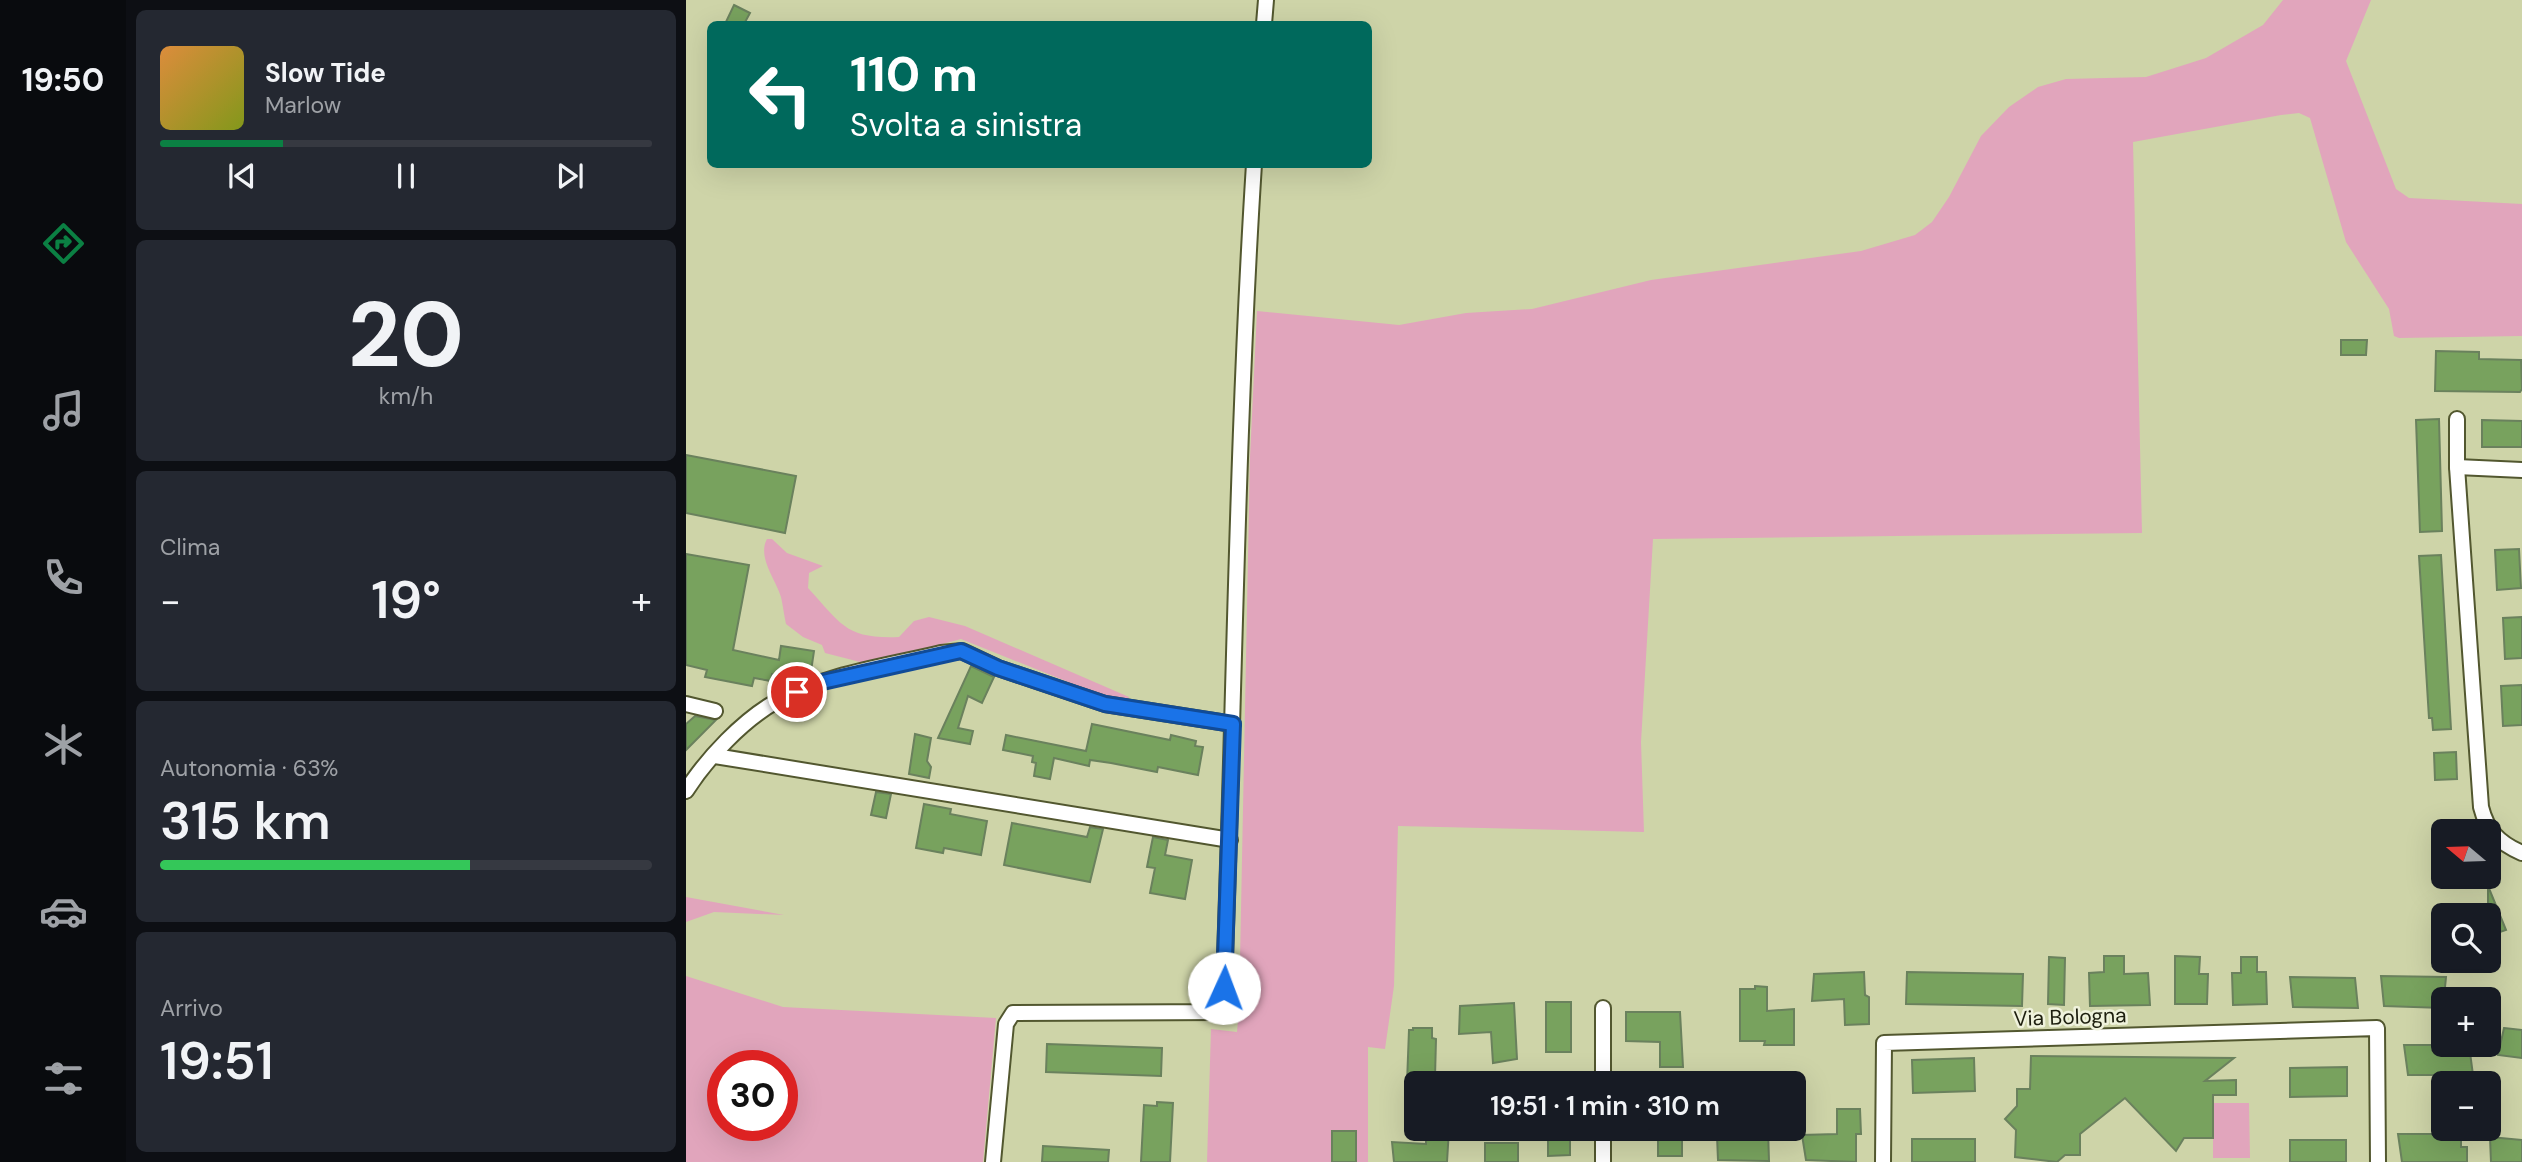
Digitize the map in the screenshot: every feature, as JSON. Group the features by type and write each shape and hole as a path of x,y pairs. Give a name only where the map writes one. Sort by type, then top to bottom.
{"street":[{"path":"1264,21 1266,0"},
{"path":"993,1162 1006,1024 1013,1013 1223,1012 1230,840 1238,453 1254,168"},
{"path":"2457,419 2457,467 2481,807 2486,825 2495,837 2522,853"},
{"path":"2457,467 2522,470"},
{"path":"686,790 698,772 744,726 776,701 818,683 961,651 998,668 1105,704 1233,724"},
{"path":"686,704 715,711"},
{"path":"715,756 1230,840"},
{"path":"1603,1009 1603,1071"},
{"name":"Via Bologna","path":"1883,1162 1884,1043 2377,1028 2378,1162"},
{"path":"1603,1141 1603,1162"}],"shaded area":[{"path":"2283,0 2371,0 2346,61 2396,189 2409,198 2522,204 2522,336 2394,336 2389,309 2346,242 2310,118 2299,113 2281,115 2133,142 2142,533 1653,539 1641,742 1644,832 1398,826 1394,986 1385,1049 1368,1047 1368,1162 1207,1162 1211,1029 1237,1032 1239,1010 1250,457 1257,311 1399,325 1466,313 1532,309 1651,280 1861,251 1915,235 1932,222 1949,197 1981,136 2009,107 2038,87 2066,79 2146,77 2206,58 2263,25"},
{"path":"767,539 772,539 787,553 823,566 809,573 808,588 838,620 856,632 899,637 914,621 929,617 965,626 1129,697 1128,700 1108,698 961,639 868,664 825,653 822,645 803,637 786,624 781,597 764,553"},
{"path":"686,897 784,915 714,912 686,922"},
{"path":"686,976 783,1007 996,1018 983,1162 686,1162"},
{"path":"2213,1103 2249,1103 2250,1158 2213,1158"}],"building":[{"path":"734,5 750,13 746,21 726,21"},
{"path":"2341,340 2367,340 2366,355 2341,355"},
{"path":"2436,351 2479,352 2479,359 2521,360 2522,389 2520,392 2435,391"},
{"path":"2439,419 2442,531 2420,532 2416,420"},
{"path":"2482,420 2522,421 2522,447 2482,447"},
{"path":"686,455 796,476 785,533 686,513"},
{"path":"2519,549 2521,588 2497,590 2495,550"},
{"path":"686,554 749,565 733,650 779,660 781,646 814,651 811,671 797,669 796,677 772,674 771,681 754,678 752,686 705,677 707,670 686,665"},
{"path":"2441,555 2451,729 2433,730 2432,718 2429,718 2419,556"},
{"path":"2522,617 2522,658 2505,659 2503,618"},
{"path":"971,666 994,677 982,703 968,696 958,728 973,731 970,744 938,738"},
{"path":"2522,685 2522,725 2503,726 2501,686"},
{"path":"695,716 716,720 686,750 686,724"},
{"path":"1092,724 1170,740 1171,735 1196,741 1195,746 1203,747 1198,775 1158,767 1157,772 1090,760 1089,766 1054,758 1050,779 1034,776 1036,763 1032,762 1033,756 1003,750 1006,735 1086,751"},
{"path":"915,734 931,738 927,761 931,767 929,778 909,774"},
{"path":"2456,752 2457,779 2435,780 2434,753"},
{"path":"876,792 891,794 886,818 871,815"},
{"path":"924,804 951,809 950,814 987,821 981,855 944,848 943,853 916,848"},
{"path":"1012,823 1087,837 1090,827 1103,829 1090,882 1004,865"},
{"path":"1153,837 1168,840 1165,855 1192,860 1185,899 1150,893 1155,868 1147,867"},
{"path":"2488,889 2489,889 2495,903 2488,903"},
{"path":"2501,918 2506,930 2501,932"},
{"path":"2104,956 2124,956 2124,974 2148,973 2150,1005 2090,1006 2089,973 2104,972"},
{"path":"2175,956 2200,957 2199,974 2208,974 2207,1004 2175,1004"},
{"path":"2049,957 2065,958 2064,1005 2048,1004"},
{"path":"2241,957 2257,957 2257,972 2266,972 2267,1004 2233,1005 2232,973 2241,973"},
{"path":"1864,972 1865,995 1869,997 1869,1024 1845,1025 1844,999 1812,1001 1814,974"},
{"path":"1907,972 2023,974 2022,1006 1906,1004"},
{"path":"2381,976 2446,977 2445,987 2431,987 2431,1008 2384,1006"},
{"path":"2290,977 2355,978 2358,1008 2293,1007"},
{"path":"1755,986 1767,987 1767,1011 1794,1009 1794,1045 1764,1045 1765,1041 1740,1041 1740,989 1755,989"},
{"path":"1546,1002 1571,1002 1571,1052 1546,1052"},
{"path":"1514,1003 1517,1059 1493,1063 1491,1032 1459,1034 1460,1006"},
{"path":"1626,1012 1680,1012 1683,1067 1660,1067 1660,1042 1626,1041"},
{"path":"1432,1028 1432,1038 1436,1039 1435,1071 1407,1071 1409,1030"},
{"path":"2504,1028 2522,1030 2522,1058 2501,1055"},
{"path":"1047,1044 1162,1048 1161,1076 1046,1072"},
{"path":"2404,1045 2431,1045 2431,1057 2471,1057 2472,1071 2431,1071 2431,1075 2408,1075"},
{"path":"2031,1056 2234,1058 2205,1081 2236,1080 2236,1095 2213,1095 2213,1138 2184,1138 2176,1151 2125,1098 2080,1134 2080,1155 2065,1155 2057,1162 2015,1157 2016,1130 2005,1119 2017,1106 2017,1089 2030,1089"},
{"path":"1974,1058 1975,1091 1913,1093 1912,1060"},
{"path":"2347,1067 2347,1096 2290,1097 2290,1068"},
{"path":"1157,1102 1173,1103 1170,1162 1141,1162 1144,1105 1157,1106"},
{"path":"1837,1109 1860,1109 1861,1134 1856,1134 1856,1162 1806,1160 1803,1141 1806,1141 1806,1135 1837,1134"},
{"path":"1332,1131 1356,1131 1356,1162 1332,1162"},
{"path":"2398,1134 2431,1134 2431,1141 2461,1141 2461,1147 2467,1147 2467,1162 2402,1162"},
{"path":"2501,1138 2522,1140 2522,1162 2491,1162 2490,1141 2501,1141"},
{"path":"1912,1139 1975,1139 1975,1162 1912,1162"},
{"path":"2290,1140 2346,1140 2346,1162 2290,1162"},
{"path":"1426,1141 1448,1141 1447,1162 1394,1162 1392,1142 1426,1144"},
{"path":"1548,1141 1570,1141 1570,1155 1548,1156"},
{"path":"1658,1141 1682,1141 1682,1156 1658,1156"},
{"path":"1717,1141 1768,1141 1769,1161 1718,1160"},
{"path":"1485,1143 1518,1143 1518,1162 1485,1162"},
{"path":"1043,1146 1109,1150 1108,1162 1042,1162"}],"route":[{"path":"797,692 818,683 942,653 961,651 998,668 1105,704 1233,724 1224,988"}]}
